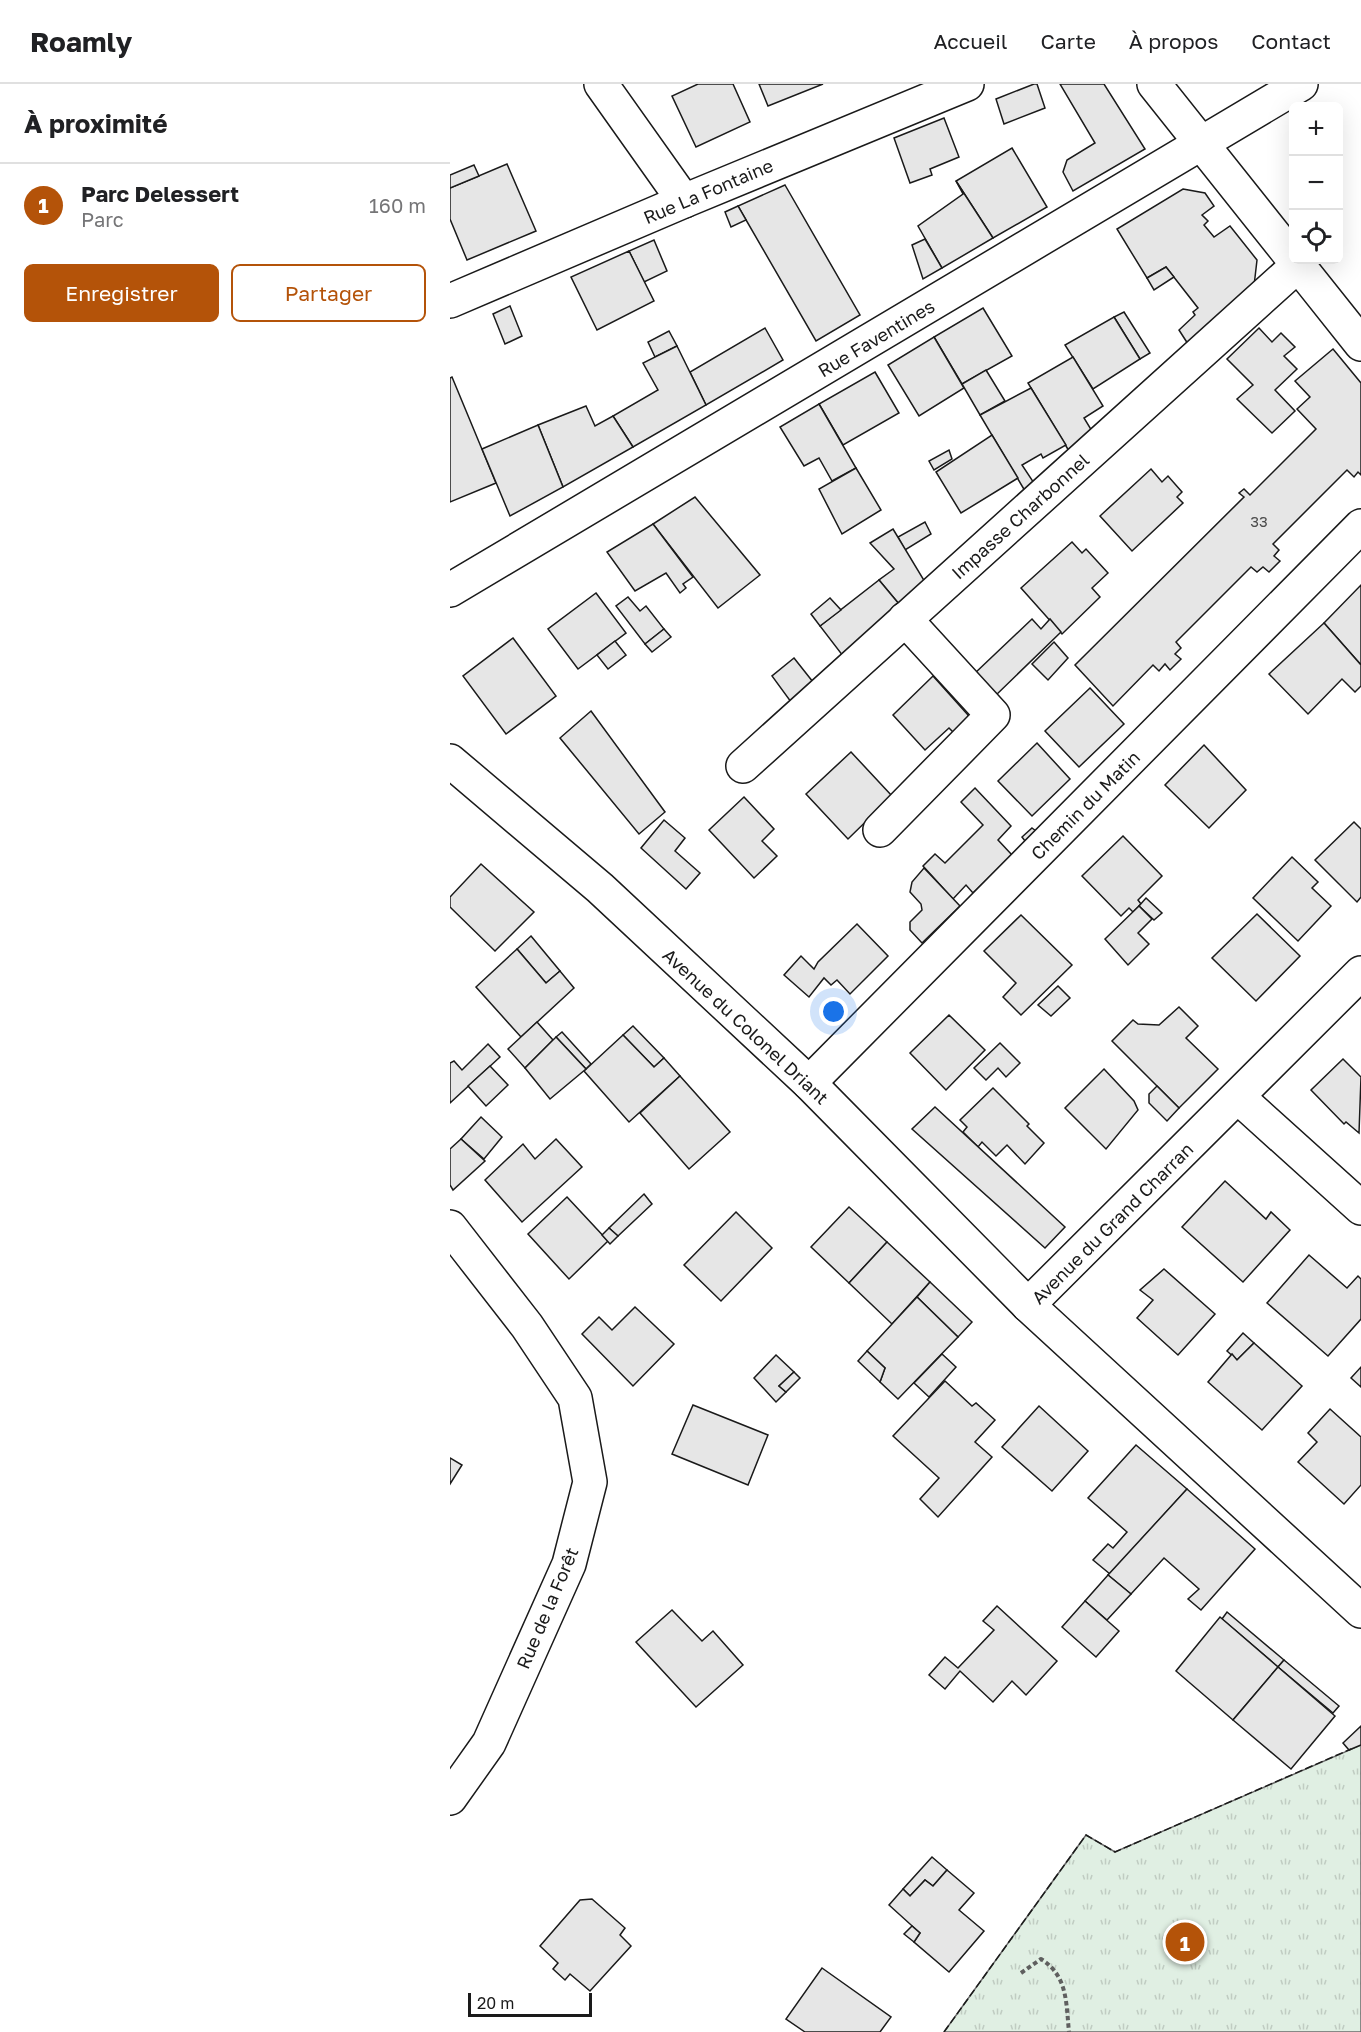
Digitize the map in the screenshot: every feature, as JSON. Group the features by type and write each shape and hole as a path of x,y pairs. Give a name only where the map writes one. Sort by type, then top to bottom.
{"street":[{"path":"601,84 684,201"},
{"name":"Rue La Fontaine","path":"450,301 967,84"},
{"path":"1155,84 1361,344"},
{"name":"Rue Faventines","path":"450,590 1301,84"},
{"name":"Impasse Charbonnel","path":"743,766 1297,266"},
{"name":"Chemin du Matin","path":"809,1083 1361,526"},
{"path":"880,830 993,715 905,619"},
{"name":"Avenue du Colonel Driant","path":"450,762 600,888 809,1083 1028,1305"},
{"name":"Avenue du Grand Charran","path":"1361,973 1028,1305 1361,1611"},
{"path":"1238,1097 1361,1208"},
{"name":"Rue de la Forêt","path":"450,1227 527,1326 575,1398 590,1482 570,1564 489,1743 450,1798"}],"path":[{"path":"1021,1973 1041,1959 1052,1966 1063,1982 1069,2032"}],"green space":[{"path":"1361,1745 1361,2032 944,2032 1086,1835 1115,1852"}],"building":[{"path":"698,84 733,84 750,122 696,147 672,96"},
{"path":"759,84 823,84 768,106"},
{"path":"1037,84 1045,108 1004,124 996,99"},
{"path":"1060,84 1104,84 1145,149 1073,191 1063,172 1067,160 1095,143"},
{"path":"944,118 959,157 930,169 932,175 910,183 894,138"},
{"path":"1012,148 1047,207 993,238 956,181"},
{"path":"507,164 536,231 467,260 450,219 450,188"},
{"path":"474,165 479,176 450,188 450,175"},
{"path":"956,181 993,238 942,268 918,226 963,194"},
{"path":"785,185 860,315 816,341 738,206"},
{"path":"1183,189 1205,193 1214,206 1202,215 1208,221 1204,225 1214,237 1230,226 1257,260 1254,286 1188,344 1179,330 1195,315 1193,312 1198,308 1166,267 1147,278 1117,229"},
{"path":"738,206 746,220 731,227 725,212"},
{"path":"925,239 942,268 923,279 912,245"},
{"path":"654,240 667,271 644,282 629,251"},
{"path":"629,251 654,301 597,330 571,277"},
{"path":"1166,267 1174,277 1154,290 1147,278"},
{"path":"510,306 522,336 505,344 493,314"},
{"path":"983,308 1012,356 962,384 934,337"},
{"path":"1124,312 1150,353 1140,359 1114,317"},
{"path":"1114,317 1140,359 1093,389 1065,345"},
{"path":"765,328 783,360 706,405 690,372"},
{"path":"1259,328 1272,342 1281,333 1295,347 1284,356 1297,369 1275,390 1295,411 1272,433 1237,399 1253,385 1227,359"},
{"path":"669,331 677,346 655,357 648,342"},
{"path":"934,337 964,388 919,416 888,365"},
{"path":"677,346 706,405 633,447 613,416 658,390 643,363"},
{"path":"1333,349 1361,383 1361,475 1358,472 1354,477 1347,470 1273,544 1279,550 1274,556 1280,561 1269,572 1263,567 1257,572 1251,567 1176,642 1181,648 1175,654 1181,659 1170,670 1165,664 1159,671 1153,665 1113,706 1075,665 1244,497 1239,493 1244,489 1250,495 1316,429 1297,409 1310,397 1295,381"},
{"path":"1073,357 1103,406 1084,418 1092,431 1069,451 1028,383"},
{"path":"986,370 1005,401 980,415 962,384"},
{"path":"875,372 899,413 843,445 819,404"},
{"path":"452,377 496,483 450,502 450,378"},
{"path":"1031,388 1066,445 1043,458 1041,454 1022,465 1034,483 1025,491 980,415"},
{"path":"819,404 856,468 832,481 819,458 804,466 780,427"},
{"path":"586,406 595,426 613,416 633,447 563,487 538,425"},
{"path":"538,425 563,487 510,516 482,449"},
{"path":"992,435 1018,478 961,513 936,472"},
{"path":"949,450 952,459 934,470 929,461"},
{"path":"856,468 881,510 842,534 819,489"},
{"path":"1151,469 1162,482 1168,476 1182,492 1177,497 1183,503 1132,551 1100,516"},
{"path":"695,497 760,575 718,608 653,524"},
{"path":"925,522 931,534 905,550 898,537"},
{"path":"653,524 693,577 683,584 686,588 680,593 666,573 635,591 607,552"},
{"path":"893,529 925,582 899,604 879,580 894,569 870,543"},
{"path":"1072,542 1082,553 1086,549 1108,573 1092,588 1100,597 1062,634 1021,588"},
{"path":"879,580 899,604 843,656 820,626"},
{"path":"1361,585 1361,665 1324,623"},
{"path":"596,593 626,633 578,669 548,629"},
{"path":"628,597 640,611 646,606 664,629 645,644 616,606"},
{"path":"830,598 841,610 820,626 811,614"},
{"path":"1032,619 1041,629 1050,619 1061,632 994,697 974,674"},
{"path":"1324,623 1361,665 1361,686 1355,692 1342,679 1308,714 1269,674"},
{"path":"664,629 671,637 652,652 645,644"},
{"path":"513,638 556,696 506,734 463,676"},
{"path":"615,641 626,655 608,669 597,655"},
{"path":"1054,642 1068,658 1048,680 1032,664"},
{"path":"794,658 813,682 791,702 772,676"},
{"path":"933,676 968,715 967,727 957,736 949,728 925,750 893,715"},
{"path":"1090,688 1124,724 1079,767 1045,731"},
{"path":"591,711 665,812 639,834 560,738"},
{"path":"1037,743 1070,779 1032,816 998,781"},
{"path":"1204,745 1246,790 1209,828 1165,785"},
{"path":"851,752 892,796 848,839 806,794"},
{"path":"975,788 1011,826 998,840 1012,855 973,893 966,885 953,899 923,866 935,854 945,863 983,825 961,802"},
{"path":"744,797 774,829 762,841 777,856 754,878 709,830"},
{"path":"664,820 685,838 675,851 700,873 686,889 641,848"},
{"path":"1354,822 1361,829 1361,897 1357,902 1315,860"},
{"path":"1032,828 1036,831 1025,841 1022,837"},
{"path":"1123,836 1162,876 1138,900 1141,904 1133,912 1129,908 1121,916 1082,876"},
{"path":"1292,857 1318,882 1312,888 1331,906 1298,941 1253,898"},
{"path":"481,864 534,912 495,951 450,907 450,897"},
{"path":"924,868 960,906 922,943 910,930 910,922 922,910 921,904 910,892 912,882"},
{"path":"1146,898 1162,913 1154,920 1139,906"},
{"path":"1139,906 1152,919 1138,933 1149,944 1128,965 1105,939"},
{"path":"1257,914 1300,956 1256,1001 1212,958"},
{"path":"1021,915 1072,965 1021,1015 1003,997 1016,983 984,951"},
{"path":"857,924 888,956 850,994 837,980 831,985 824,978 809,997 784,975 801,956 814,969 818,962"},
{"path":"531,936 560,971 546,983 517,949"},
{"path":"517,949 546,983 560,971 574,988 521,1037 476,987"},
{"path":"1058,986 1070,998 1051,1016 1038,1005"},
{"path":"1179,1007 1198,1026 1186,1038 1218,1069 1179,1108 1112,1041 1133,1020 1138,1024 1159,1025"},
{"path":"949,1015 985,1050 946,1090 910,1053"},
{"path":"537,1022 553,1040 525,1068 508,1049"},
{"path":"633,1026 664,1058 654,1067 623,1035"},
{"path":"562,1032 591,1064 586,1069 556,1037"},
{"path":"623,1035 654,1067 664,1058 680,1076 629,1122 584,1071"},
{"path":"556,1037 586,1069 550,1099 525,1068"},
{"path":"1000,1043 1020,1063 1006,1077 998,1068 986,1080 974,1068"},
{"path":"488,1044 500,1057 450,1103 450,1063 454,1061 462,1070"},
{"path":"1343,1059 1361,1077 1359,1133 1346,1122 1344,1124 1311,1090"},
{"path":"490,1066 508,1085 486,1106 468,1086"},
{"path":"1104,1069 1134,1101 1138,1110 1106,1149 1065,1108"},
{"path":"680,1076 730,1132 689,1169 640,1113"},
{"path":"1157,1086 1179,1108 1167,1121 1149,1103 1149,1094"},
{"path":"993,1088 1029,1124 1027,1126 1044,1143 1025,1164 1007,1145 996,1156 982,1142 978,1147 963,1132 967,1127 960,1120"},
{"path":"935,1107 1065,1227 1045,1248 912,1129"},
{"path":"481,1117 502,1137 484,1159 461,1139"},
{"path":"461,1139 485,1161 453,1190 450,1185 450,1149"},
{"path":"556,1139 582,1167 522,1222 485,1180 523,1144 535,1159"},
{"path":"1225,1181 1266,1219 1271,1212 1290,1230 1243,1282 1182,1227"},
{"path":"644,1194 652,1204 618,1236 609,1228"},
{"path":"567,1197 608,1241 569,1279 528,1234"},
{"path":"849,1207 887,1242 849,1283 811,1247"},
{"path":"736,1212 772,1248 721,1301 684,1265"},
{"path":"609,1228 618,1236 610,1244 602,1235"},
{"path":"887,1242 930,1282 892,1324 849,1283"},
{"path":"1309,1255 1347,1288 1358,1276 1361,1279 1361,1319 1328,1356 1267,1303"},
{"path":"1164,1269 1215,1314 1178,1355 1137,1318 1153,1300 1140,1290"},
{"path":"930,1282 972,1322 958,1337 917,1297"},
{"path":"917,1297 958,1337 898,1399 880,1382 885,1368 867,1351"},
{"path":"635,1307 674,1344 633,1386 582,1334 599,1317 612,1330"},
{"path":"1243,1333 1254,1343 1237,1360 1227,1351"},
{"path":"1254,1343 1302,1386 1262,1430 1208,1382 1232,1354 1237,1360"},
{"path":"867,1351 885,1368 880,1382 858,1361"},
{"path":"942,1354 956,1367 929,1397 914,1383"},
{"path":"776,1355 794,1372 779,1386 786,1392 776,1402 754,1378"},
{"path":"1361,1367 1361,1387 1351,1378"},
{"path":"794,1372 800,1378 786,1392 779,1386"},
{"path":"945,1381 972,1406 976,1403 995,1420 975,1442 992,1457 938,1517 920,1499 939,1478 893,1436"},
{"path":"693,1405 768,1435 748,1485 672,1454"},
{"path":"1039,1406 1088,1451 1052,1491 1002,1447"},
{"path":"1330,1409 1361,1437 1361,1485 1344,1504 1298,1462 1317,1442 1308,1433"},
{"path":"1136,1445 1187,1489 1110,1574 1093,1560 1108,1544 1113,1548 1127,1532 1088,1498"},
{"path":"450,1458 462,1465 450,1484"},
{"path":"1187,1489 1255,1549 1201,1610 1188,1599 1199,1589 1164,1558 1131,1594 1108,1575"},
{"path":"1108,1575 1131,1594 1107,1620 1085,1601"},
{"path":"1085,1601 1119,1631 1096,1657 1062,1627"},
{"path":"997,1606 1057,1661 1026,1695 1012,1681 993,1702 960,1671 945,1689 929,1675 945,1657 958,1668 994,1630 983,1621"},
{"path":"672,1610 702,1641 713,1631 743,1665 696,1707 636,1642"},
{"path":"1227,1612 1284,1660 1278,1667 1222,1619"},
{"path":"1220,1617 1278,1667 1233,1720 1176,1671"},
{"path":"1284,1660 1339,1706 1333,1713 1278,1667"},
{"path":"1278,1667 1335,1716 1291,1769 1233,1720"},
{"path":"1361,1726 1361,1745 1349,1750 1343,1743"},
{"path":"932,1857 947,1870 933,1886 925,1880 910,1896 903,1889"},
{"path":"947,1870 974,1893 959,1910 984,1931 949,1972 914,1942 920,1933 889,1905 903,1889 910,1896 925,1880 933,1886"},
{"path":"592,1899 625,1928 620,1935 631,1946 590,1991 570,1974 565,1980 553,1969 558,1963 540,1946 580,1900"},
{"path":"912,1926 920,1933 914,1942 904,1934"},
{"path":"822,1968 891,2017 880,2032 805,2032 786,2019"}],"fence":[{"path":"944,2032 1086,1835 1115,1852 1351,1749"}],"place":[{"name":"Parc Delessert","path":"1185,1942"}]}
